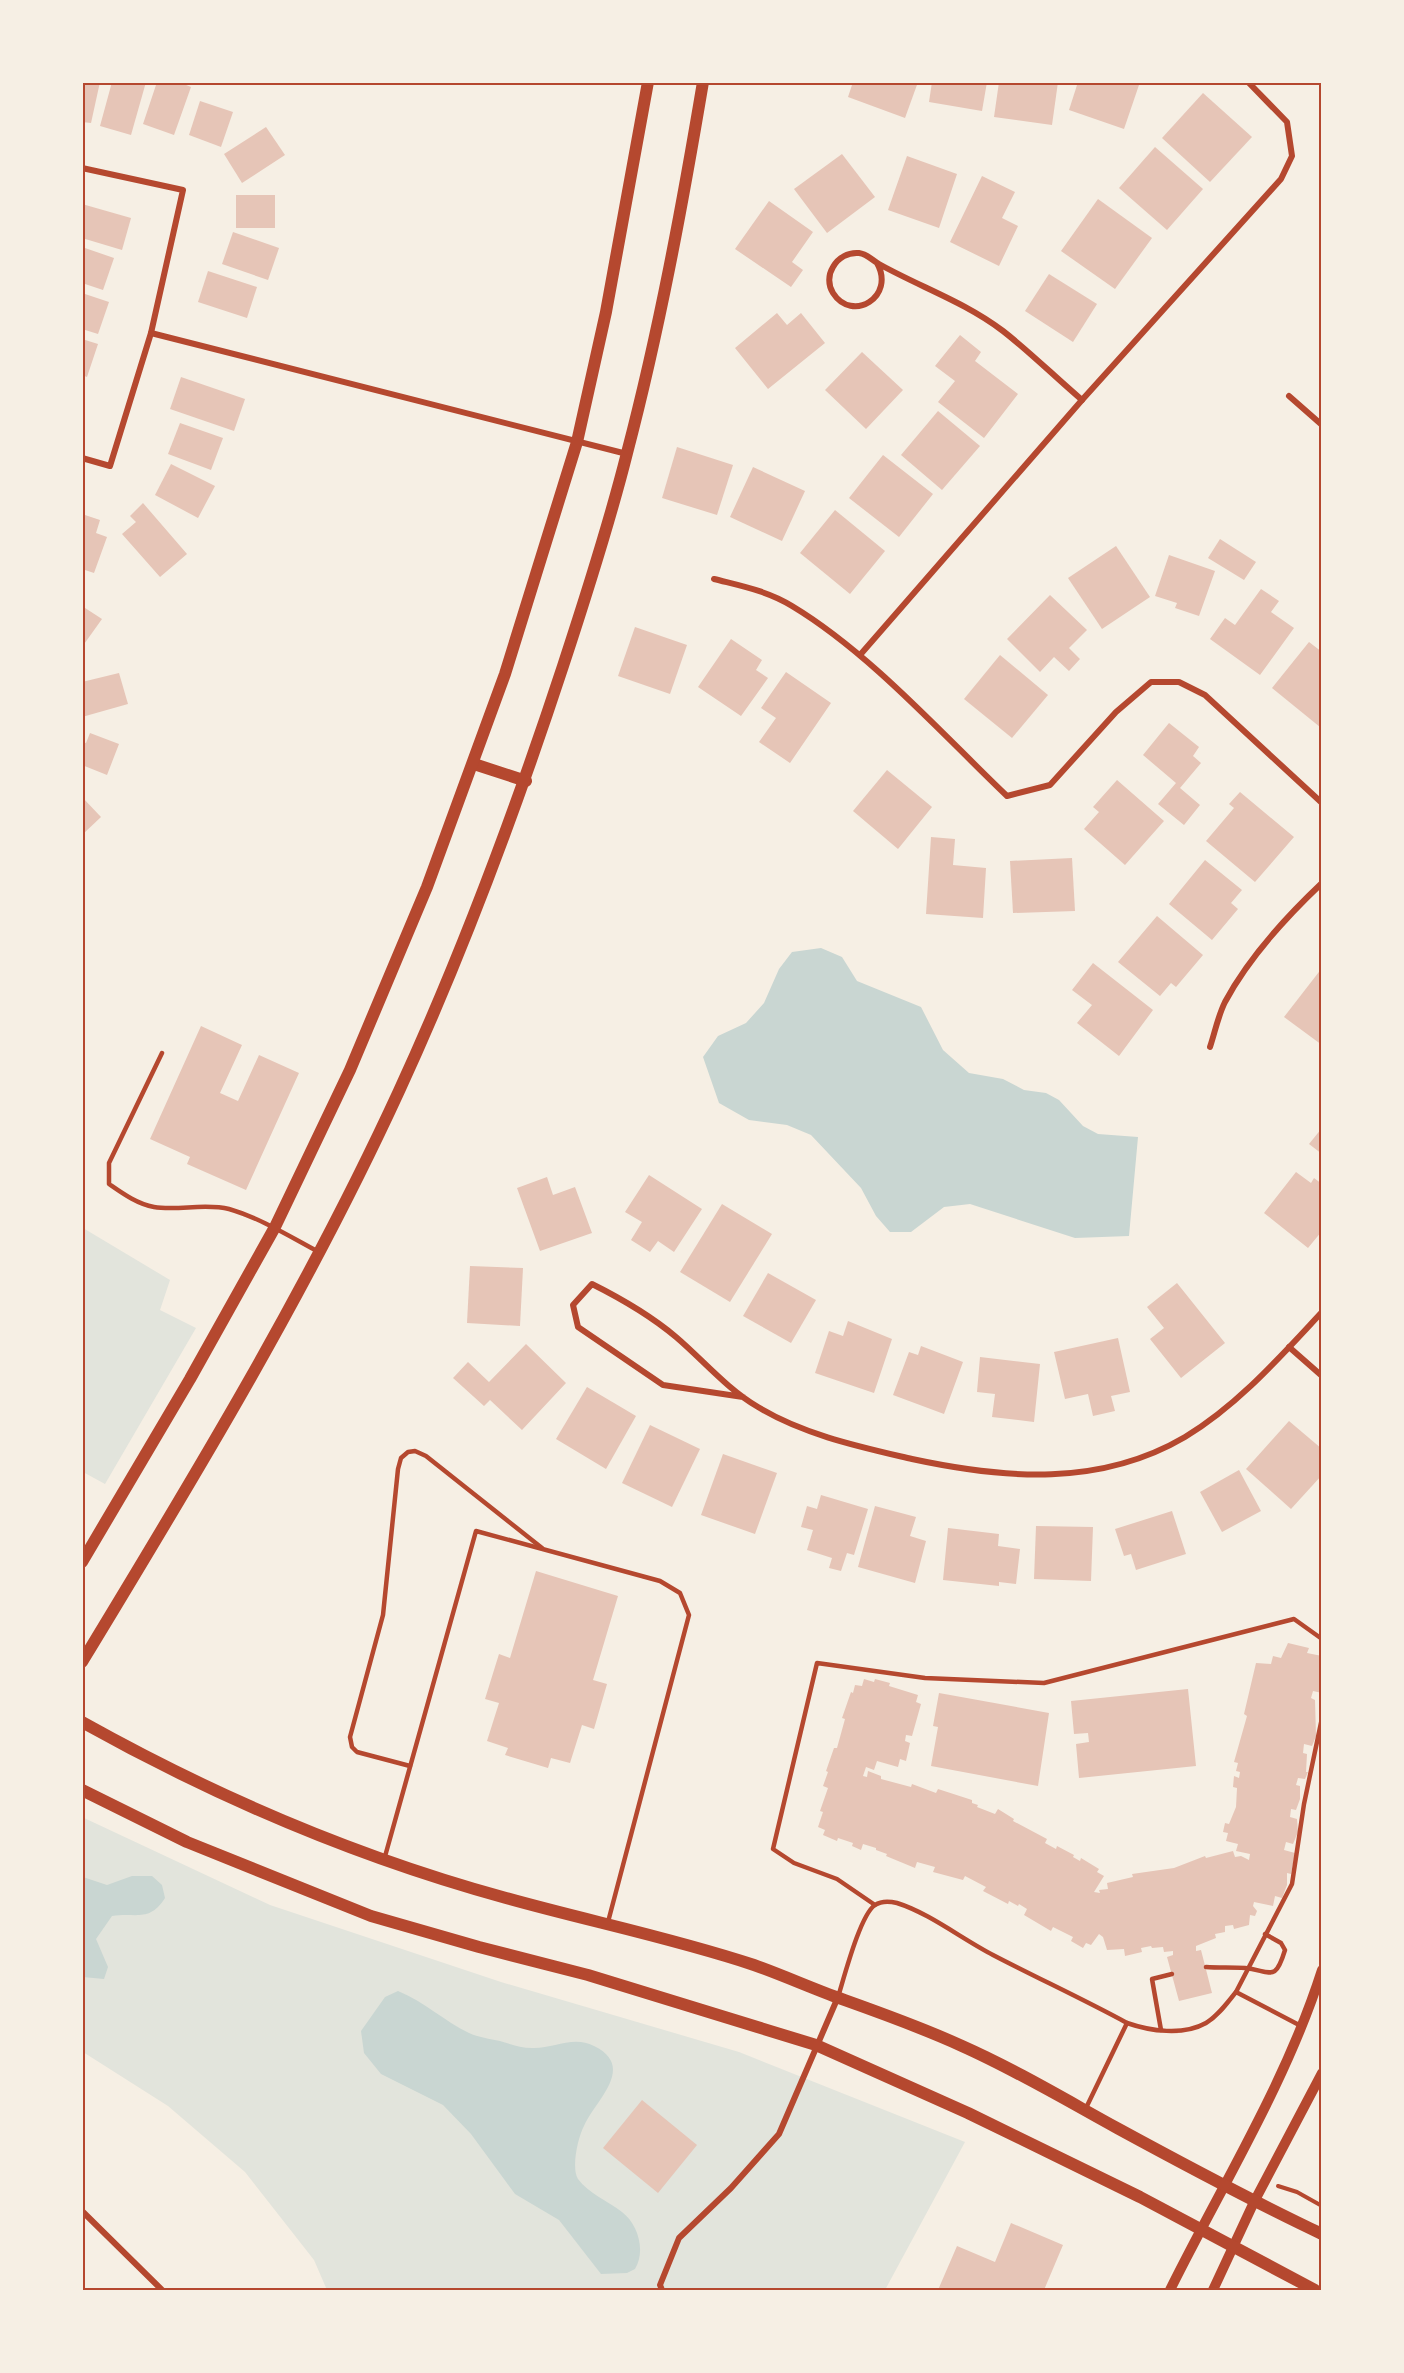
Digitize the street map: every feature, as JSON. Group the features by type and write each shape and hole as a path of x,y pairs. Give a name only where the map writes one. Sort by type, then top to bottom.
{"main road":[{"path":"82,1562 190,1379 275,1227 350,1070 427,887 474,764 505,674 577,442 606,312 648,82"},
{"path":"82,1662 213,1445 320,1253 403,1082 477,913 526,781 589,585 627,454 658,325 703,82"},
{"path":"474,764 526,781"},
{"path":"82,1722 141,1755 277,1820 384,1860 504,1898 608,1924 754,1965 887,2014 962,2045 1254,2202 1322,2234"},
{"path":"82,1790 187,1842 371,1916 588,1975 816,2045 968,2113 1200,2229 1315,2290"}],"street":[{"path":"860,655 1082,400 1281,179 1292,156 1287,122 1248,82"},
{"path":"82,168 183,190 151,333 110,466 82,458"},
{"path":"877,263 883,280 873,300 856,306 845,303 832,291 829,282 831,271 842,257 860,253 868,256 877,263 923,284 987,320 1016,342 1082,400"},
{"path":"151,333 627,454"},
{"path":"1289,396 1322,425"},
{"path":"714,579 755,589 791,605 860,655 1007,796 1050,785 1116,712 1151,682 1179,682 1205,695 1322,803"},
{"path":"1210,1047 1224,1005 1240,977 1262,947 1322,883"},
{"path":"742,1397 663,1385 578,1327 573,1305 592,1284 635,1306 674,1335 742,1397 759,1408 798,1426 884,1452 981,1471 1030,1476 1077,1474 1122,1465 1186,1436 1241,1394 1322,1312"},
{"path":"1289,1347 1322,1376"},
{"path":"1170,2290 1284,2067 1303,2026 1322,1970"},
{"path":"662,2290 660,2285 679,2238 731,2188 779,2134 838,1997"},
{"path":"1213,2290 1254,2202 1322,2073"},
{"path":"82,2211 162,2290"}],"lane":[{"path":"162,1053 109,1163 109,1184 126,1196 154,1207 192,1206 228,1209 275,1227 320,1253"},
{"path":"410,1766 357,1752 352,1747 350,1737 383,1615 401,1458 408,1452 415,1451 426,1456 544,1549"},
{"path":"384,1860 476,1531 660,1581 680,1593 689,1615 608,1924"},
{"path":"875,1905 837,1879 794,1863 773,1849 817,1663 924,1678 1044,1683 1294,1619 1322,1639"},
{"path":"838,1997 863,1923 875,1905 883,1901 896,1903 916,1912 993,1955 1127,2023 1141,2028 1161,2030 1188,2030 1206,2023 1215,2017 1236,1992 1264,1934 1292,1884 1302,1815 1322,1718"},
{"path":"1206,1967 1248,1968 1265,1974 1274,1972 1280,1965 1285,1950 1281,1943 1264,1934"},
{"path":"1161,2030 1152,1979 1172,1974"},
{"path":"1236,1992 1303,2026"},
{"path":"1085,2110 1127,2023"}],"shaded area":[{"path":"821,948 842,957 857,981 921,1007 943,1050 969,1073 1003,1079 1024,1090 1046,1093 1059,1100 1083,1126 1098,1134 1138,1137 1129,1236 1075,1238 970,1204 944,1207 911,1232 890,1232 876,1216 861,1188 811,1135 787,1125 749,1120 719,1103 703,1057 718,1036 746,1023 764,1003 779,969 792,952"},
{"path":"83,1228 170,1280 160,1310 196,1328 105,1484 83,1472"},
{"path":"82,1817 270,1905 501,1982 739,2052 965,2142 885,2290 327,2290 314,2260 245,2172 168,2106 83,2052"},
{"path":"132,1876 152,1876 162,1885 165,1898 148,1914 112,1916 96,1939 108,1967 104,1979 83,1977 83,1877 107,1885"},
{"path":"398,1991 476,2036 528,2048 571,2042 586,2043 606,2054 612,2064 613,2074 582,2131 576,2152 575,2168 582,2184 622,2212 632,2223 640,2246 635,2269 627,2273 601,2274 559,2220 515,2194 471,2134 443,2105 381,2074 364,2053 361,2031 385,1997"}],"building":[{"path":"82,82 100,82 91,123 82,122"},
{"path":"112,82 146,82 131,135 100,126"},
{"path":"157,82 179,82 191,87 174,135 143,124"},
{"path":"853,82 918,82 905,118 848,97"},
{"path":"932,82 987,82 982,111 929,102"},
{"path":"999,82 1058,82 1052,125 994,117"},
{"path":"1078,82 1140,82 1124,129 1069,110"},
{"path":"1203,93 1252,137 1210,182 1162,138"},
{"path":"200,101 233,112 221,147 189,135"},
{"path":"266,127 285,155 242,183 224,154"},
{"path":"1155,147 1203,189 1167,230 1119,188"},
{"path":"842,154 875,197 827,233 794,189"},
{"path":"907,156 957,174 939,228 888,210"},
{"path":"982,176 1015,192 1002,218 1018,226 999,266 950,242"},
{"path":"236,195 275,195 275,228 236,228"},
{"path":"1098,199 1152,238 1115,289 1061,251"},
{"path":"769,201 813,232 792,262 803,270 791,287 735,249"},
{"path":"82,204 131,218 122,250 82,238"},
{"path":"233,232 279,248 268,280 222,264"},
{"path":"82,247 114,258 103,290 82,283"},
{"path":"208,271 257,287 247,318 198,302"},
{"path":"1049,274 1097,304 1073,342 1025,311"},
{"path":"82,293 109,302 98,334 82,329"},
{"path":"777,313 787,325 801,313 825,343 768,389 735,348"},
{"path":"960,335 981,352 975,361 1018,394 984,438 938,402 955,381 935,366"},
{"path":"82,339 98,344 87,377 82,375"},
{"path":"862,352 903,390 866,429 825,390"},
{"path":"181,377 245,399 234,431 170,409"},
{"path":"938,411 980,446 942,490 901,455"},
{"path":"180,423 223,438 211,470 168,454"},
{"path":"677,447 733,465 717,515 662,498"},
{"path":"883,455 933,494 899,537 849,498"},
{"path":"171,464 215,486 198,518 155,495"},
{"path":"753,467 805,491 782,541 730,517"},
{"path":"143,503 187,554 160,577 122,534 136,522 130,516"},
{"path":"835,510 885,551 850,594 800,553"},
{"path":"82,514 100,520 96,533 107,537 94,573 82,569"},
{"path":"1220,539 1256,562 1244,580 1208,558"},
{"path":"1116,546 1150,597 1102,629 1068,578"},
{"path":"1169,555 1215,571 1199,616 1175,608 1177,603 1155,596"},
{"path":"1261,589 1279,601 1271,612 1294,628 1260,675 1210,639 1225,618 1235,625"},
{"path":"1050,595 1087,630 1069,648 1080,659 1069,671 1054,657 1040,672 1007,639"},
{"path":"82,606 102,619 82,647"},
{"path":"635,627 687,645 670,694 618,676"},
{"path":"731,639 762,660 756,670 768,678 741,716 698,687"},
{"path":"1309,642 1322,652 1320,727 1272,688"},
{"path":"1000,655 1048,695 1012,738 964,699"},
{"path":"786,672 831,703 790,763 759,742 776,718 761,708"},
{"path":"119,673 128,704 82,717 82,682"},
{"path":"1169,723 1199,747 1193,756 1201,763 1180,788 1200,805 1184,825 1158,804 1176,783 1143,755"},
{"path":"90,733 119,744 107,775 82,765 82,742 86,743"},
{"path":"887,770 932,807 898,849 853,811"},
{"path":"1117,780 1164,821 1125,865 1084,829 1099,812 1093,807"},
{"path":"1240,792 1294,837 1255,882 1206,841 1234,808 1229,804"},
{"path":"82,797 101,817 82,835"},
{"path":"931,837 955,839 953,865 986,868 983,918 926,914"},
{"path":"1072,858 1075,911 1013,913 1010,861"},
{"path":"1205,860 1242,890 1231,903 1238,909 1212,940 1169,904"},
{"path":"1157,916 1203,955 1176,987 1171,983 1160,996 1118,962"},
{"path":"1093,963 1153,1010 1119,1056 1077,1023 1092,1005 1072,990"},
{"path":"1322,968 1322,1045 1284,1017"},
{"path":"201,1026 242,1045 220,1093 238,1101 259,1055 299,1073 246,1190 187,1164 190,1157 150,1139"},
{"path":"1322,1128 1322,1154 1309,1144"},
{"path":"1296,1172 1311,1183 1314,1178 1322,1184 1322,1231 1308,1248 1264,1213"},
{"path":"649,1175 702,1209 674,1252 658,1241 650,1252 631,1240 642,1222 625,1212"},
{"path":"547,1177 553,1195 575,1187 592,1233 540,1251 517,1188"},
{"path":"722,1204 772,1234 730,1302 680,1272"},
{"path":"470,1266 523,1268 520,1326 467,1323"},
{"path":"768,1273 816,1300 791,1343 743,1316"},
{"path":"1177,1283 1225,1343 1181,1378 1150,1339 1164,1328 1147,1307"},
{"path":"848,1321 892,1339 874,1393 815,1373 829,1331 843,1336"},
{"path":"1118,1338 1130,1392 1111,1396 1115,1411 1093,1416 1088,1394 1065,1399 1054,1352"},
{"path":"526,1344 566,1383 522,1430 490,1400 484,1406 453,1378 468,1362 489,1382"},
{"path":"921,1346 963,1362 944,1414 893,1395 909,1352 918,1355"},
{"path":"980,1357 1040,1364 1034,1422 992,1417 995,1394 977,1392"},
{"path":"587,1387 636,1416 606,1469 556,1439"},
{"path":"1289,1421 1322,1449 1322,1475 1291,1509 1246,1469"},
{"path":"650,1425 700,1449 672,1507 622,1483"},
{"path":"723,1454 777,1473 755,1534 701,1515"},
{"path":"1239,1470 1261,1511 1222,1532 1200,1492"},
{"path":"821,1495 868,1509 854,1555 847,1553 841,1571 829,1568 832,1558 807,1550 813,1530 801,1527 807,1506 817,1509"},
{"path":"875,1506 916,1517 910,1536 926,1541 915,1583 858,1567"},
{"path":"1172,1511 1186,1554 1136,1570 1131,1554 1124,1556 1115,1529"},
{"path":"1036,1526 1093,1527 1091,1581 1034,1579"},
{"path":"948,1528 999,1534 998,1546 1020,1549 1016,1584 999,1582 999,1586 943,1580"},
{"path":"536,1571 618,1596 593,1680 607,1684 594,1729 582,1725 570,1763 551,1758 548,1768 505,1755 508,1748 487,1741 499,1703 485,1699 499,1654 510,1658"},
{"path":"1288,1643 1309,1648 1307,1653 1322,1656 1320,1666 1322,1667 1322,1693 1313,1691 1311,1698 1315,1700 1316,1736 1312,1746 1304,1744 1303,1753 1307,1754 1306,1772 1308,1772 1305,1779 1298,1778 1296,1785 1300,1786 1300,1799 1296,1810 1291,1809 1290,1817 1297,1819 1298,1832 1293,1844 1286,1842 1284,1850 1295,1853 1291,1874 1287,1873 1287,1885 1282,1898 1275,1896 1273,1906 1254,1902 1253,1906 1257,1911 1255,1916 1250,1915 1249,1925 1234,1929 1233,1925 1225,1926 1225,1932 1215,1934 1216,1938 1196,1946 1196,1951 1201,1950 1212,1993 1179,2001 1167,1957 1173,1955 1173,1951 1164,1952 1163,1947 1152,1948 1151,1946 1141,1948 1142,1952 1125,1956 1124,1949 1107,1950 1103,1937 1099,1934 1091,1945 1086,1943 1083,1948 1071,1941 1073,1937 1053,1927 1051,1931 1024,1915 1027,1909 1019,1904 1018,1906 1009,1901 1008,1904 983,1891 986,1887 965,1876 963,1880 933,1872 935,1867 917,1862 915,1868 886,1856 887,1854 876,1848 863,1844 861,1850 852,1846 853,1843 838,1838 837,1841 823,1835 825,1830 818,1827 823,1812 820,1811 828,1788 823,1786 828,1772 826,1771 834,1748 837,1748 845,1719 842,1718 851,1692 853,1693 855,1685 862,1686 864,1679 874,1682 875,1679 918,1695 916,1702 921,1704 912,1736 906,1735 905,1741 910,1743 906,1761 900,1759 898,1767 877,1761 874,1770 866,1767 863,1776 867,1777 868,1771 881,1776 881,1779 911,1787 912,1784 936,1793 938,1789 972,1800 972,1803 978,1805 977,1807 995,1814 998,1809 1014,1819 1013,1821 1047,1839 1045,1843 1056,1849 1057,1846 1080,1861 1081,1858 1099,1869 1097,1872 1104,1876 1094,1892 1100,1893 1099,1890 1108,1889 1107,1883 1133,1877 1132,1874 1174,1868 1205,1856 1206,1858 1233,1851 1235,1857 1241,1856 1249,1860 1250,1854 1236,1851 1238,1844 1226,1841 1228,1833 1223,1832 1225,1823 1229,1824 1236,1807 1237,1788 1233,1787 1234,1776 1239,1778 1240,1772 1236,1771 1238,1763 1234,1762 1247,1716 1244,1714 1256,1663 1271,1664 1273,1656 1281,1658"},
{"path":"1188,1689 1196,1766 1079,1778 1076,1744 1089,1742 1088,1733 1074,1734 1071,1701"},
{"path":"939,1693 1049,1713 1038,1786 931,1766 938,1727 933,1726"},
{"path":"642,2100 697,2145 658,2193 603,2148"},
{"path":"1011,2223 1063,2245 1044,2290 938,2290 957,2246 995,2262"}]}
